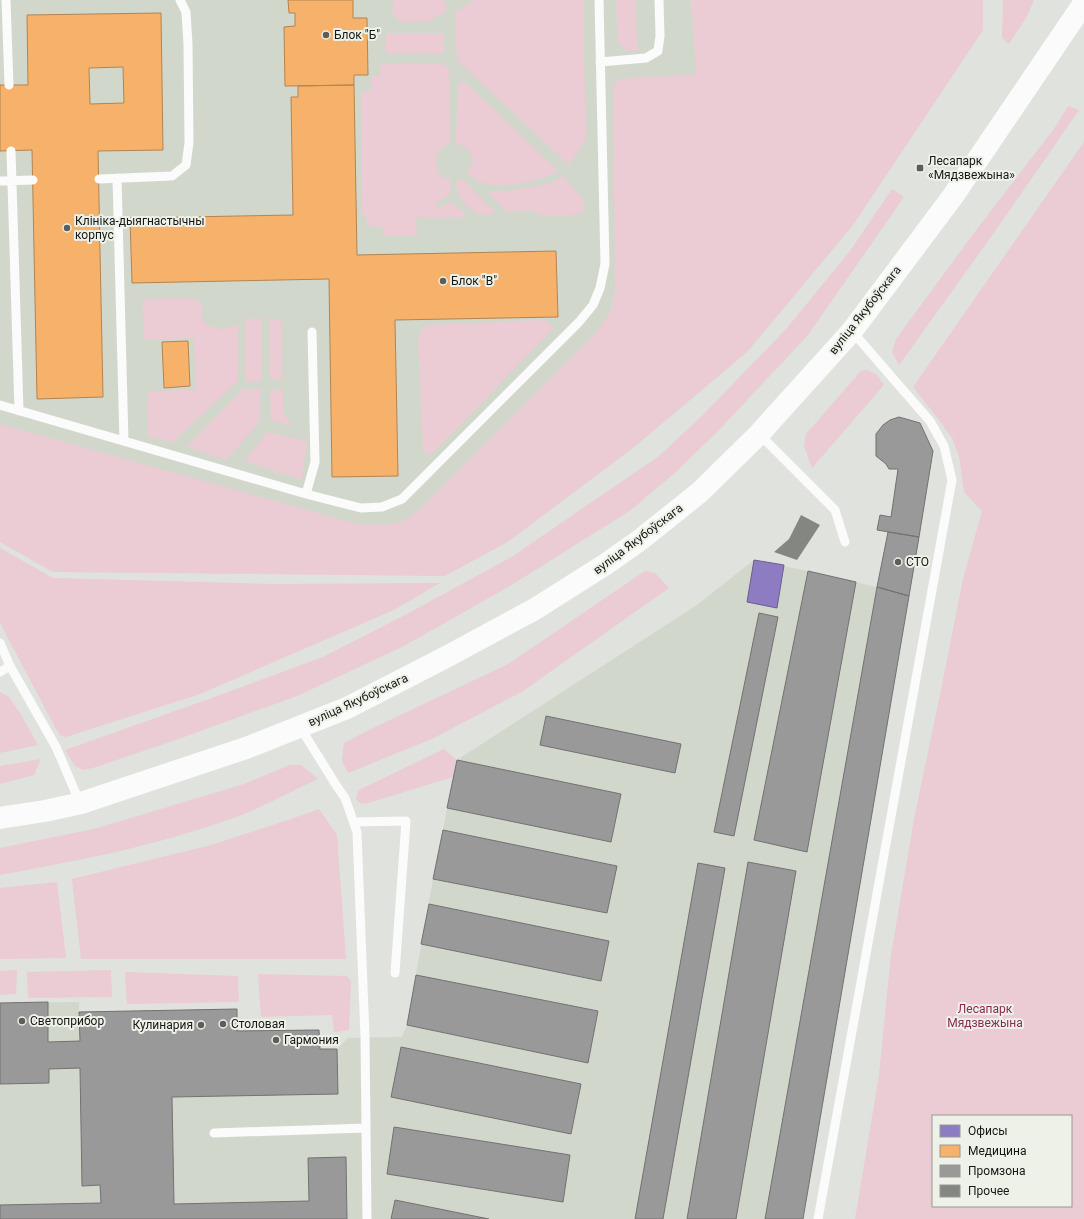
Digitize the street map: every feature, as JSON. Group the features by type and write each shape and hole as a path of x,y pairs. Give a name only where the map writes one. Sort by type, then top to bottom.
{"main road":[{"name":"вуліца Якубоўскага","path":"0,818 45,811 81,803 246,748 347,708 535,609 606,564 640,540 700,492 759,434 852,331 953,196 1084,3"}],"lane":[{"path":"6,0 6,80"},
{"path":"99,179 172,176 186,165 189,143 188,44 186,12 180,0"},
{"path":"0,405 306,494 361,508 382,507 402,499 579,322 593,305 600,288 605,264 599,0"},
{"path":"600,62 646,58 658,51 660,36 659,0"},
{"path":"11,151 19,411"},
{"path":"117,178 124,441"},
{"path":"0,181 33,180"},
{"path":"818,1219 952,480 944,446 930,421 852,331"},
{"path":"306,494 315,462 312,332"},
{"path":"759,434 835,510 845,542"},
{"path":"0,643 10,666 56,747 81,803"},
{"path":"0,672 10,666"},
{"path":"300,727 336,785 346,798 357,832 365,1037 367,1219"},
{"path":"354,822 406,821 395,973"},
{"path":"214,1133 366,1128"}],"shaded area":[{"path":"0,0 691,0 715,320 409,568 0,487"},
{"path":"754,560 877,587 909,596 803,1219 0,1219 0,1003 79,1002 79,1012 237,1009 237,1031 319,1030 320,1049 337,1049 348,1038 402,1037 407,1025 433,879 457,760 697,605"}],"green space":[{"path":"394,0 444,0 447,10 430,21 400,21 395,17 392,11"},
{"path":"474,0 583,0 586,139 569,165 457,60 455,13"},
{"path":"616,0 635,0 638,50 626,51 618,42"},
{"path":"691,0 983,0 983,30 853,225 794,296 747,352 633,448 509,541 445,576 53,572 0,542 0,424 357,524 384,525 401,522 418,511 598,331 611,310 615,291 613,87 619,79 696,74"},
{"path":"1003,0 1034,0 1026,18 1009,44 1002,38"},
{"path":"386,33 444,33 444,53 386,54"},
{"path":"381,64 441,64 449,69 450,143 443,147 437,154 436,166 441,176 450,179 451,193 436,203 437,207 440,207 450,202 465,213 465,216 462,218 416,217 417,235 383,235 383,227 367,226 366,215 362,214 361,91 371,91 372,76 380,76"},
{"path":"459,82 466,83 558,171 526,182 499,186 482,182 467,173 473,164 471,156 466,148 456,143"},
{"path":"1068,106 1079,110 991,237 899,365 892,352 896,339 974,233 1056,126"},
{"name":"Лесапарк Мядзвежына","path":"1084,142 1084,1219 855,1219 879,1075 891,955 914,819 963,579 982,511 964,492 959,456 952,438 913,387"},
{"path":"563,176 584,201 585,205 583,212 573,215 541,215 533,210 507,212 489,193 490,191 506,191 552,183"},
{"path":"463,179 487,204 494,209 493,214 478,215 465,204 457,192 457,180"},
{"path":"892,189 904,197 808,335 720,429 677,471 631,510 510,586 402,647 297,696 93,768 83,770 75,766 65,750 323,657 407,614 513,556 659,456 703,415 787,328 850,251"},
{"path":"193,298 203,304 201,318 210,326 216,329 224,329 237,325 237,382 173,442 148,437 147,391 196,390 194,338 144,340 142,299"},
{"path":"261,318 261,381 246,381 246,319"},
{"path":"269,319 281,319 282,380 270,380"},
{"path":"545,320 554,328 432,454 428,455 425,453 423,449 418,340 421,330 430,325"},
{"path":"868,370 877,375 884,385 812,468 804,446 806,434 861,371"},
{"path":"243,389 261,389 259,423 226,460 187,447"},
{"path":"270,389 283,389 283,412 293,427 271,420"},
{"path":"267,432 307,441 302,480 245,461"},
{"path":"0,548 53,578 273,584 440,583 394,610 200,694 66,737 60,735 56,729 0,623"},
{"path":"645,571 655,573 669,588 523,691 434,738 348,773 342,761 344,743 508,664"},
{"path":"0,692 9,697 38,745 0,753"},
{"path":"444,749 457,760 453,777 365,804 360,803 356,799 358,791 363,788"},
{"path":"41,759 34,775 0,784 0,766"},
{"path":"290,765 301,765 318,779 263,806 214,825 154,843 0,875 0,848 94,829 244,784"},
{"path":"319,809 337,835 346,959 81,959 72,879 211,845"},
{"path":"57,882 66,958 0,959 0,888"},
{"path":"17,970 16,994 0,995 0,971"},
{"path":"111,970 112,997 28,998 27,972"},
{"path":"125,972 238,976 239,1002 127,1004"},
{"path":"258,974 347,976 351,981 349,1030 334,1032 332,1015 261,1017"}],"building: Офисы":[{"path":"754,560 784,565 777,608 747,602"}],"building: Медицина":[{"name":"Блок \"Б\"","path":"288,0 353,0 353,18 367,18 368,75 354,75 354,85 285,86 284,27 295,26 295,13 289,13"},
{"name":"Клініка-дыягнастычны корпус","path":"161,13 163,150 98,151 103,397 37,399 32,150 0,151 0,85 28,85 27,15","holes":["123,67 124,103 90,104 89,68"]},
{"name":"Блок \"В\"","path":"354,85 357,255 556,251 558,317 395,320 398,476 332,477 329,279 132,283 130,218 293,215 291,97 298,97 298,86"},
{"path":"188,341 190,386 164,388 162,342"}],"building: Промзона":[{"path":"899,417 920,423 933,451 919,537 877,530 880,515 891,517 898,469 889,469 886,464 876,456 876,434 883,425 890,420"},
{"name":"СТО","path":"888,532 919,537 909,596 877,587"},
{"path":"808,571 856,582 807,852 754,840"},
{"path":"877,587 909,596 803,1219 765,1219"},
{"path":"759,613 778,617 734,836 714,832"},
{"path":"546,716 681,744 675,773 540,745"},
{"path":"457,760 621,794 611,842 447,808"},
{"path":"443,830 617,866 607,913 433,879"},
{"path":"748,862 796,871 736,1219 687,1219"},
{"path":"698,863 725,868 663,1219 635,1219"},
{"path":"429,904 609,941 601,981 421,944"},
{"path":"416,975 598,1011 588,1063 407,1025"},
{"path":"48,1002 48,1042 80,1041 79,1012 237,1009 237,1031 319,1030 320,1049 337,1049 338,1094 172,1097 174,1204 309,1201 308,1158 346,1157 347,1219 0,1219 0,1205 101,1203 100,1185 82,1186 80,1068 49,1069 49,1083 0,1084 0,1003"},
{"path":"401,1047 581,1084 571,1134 391,1097"},
{"path":"394,1127 570,1155 563,1202 387,1174"},
{"path":"395,1200 489,1219 391,1219"}],"building: Прочее":[{"path":"801,515 820,525 797,560 774,552 789,539"}],"place":[{"name":"Блок \"Б\"","path":"326,35"},
{"name":"Лесапарк «Мядзвежына»","path":"920,168"},
{"name":"Клініка-дыягнастычны корпус","path":"67,228"},
{"name":"Блок \"В\"","path":"443,281"},
{"name":"СТО","path":"898,562"},
{"name":"Светоприбор","path":"22,1021"},
{"name":"Cтоловая","path":"223,1024"},
{"name":"Кулинария","path":"201,1025"},
{"name":"Гармония","path":"276,1040"}]}
